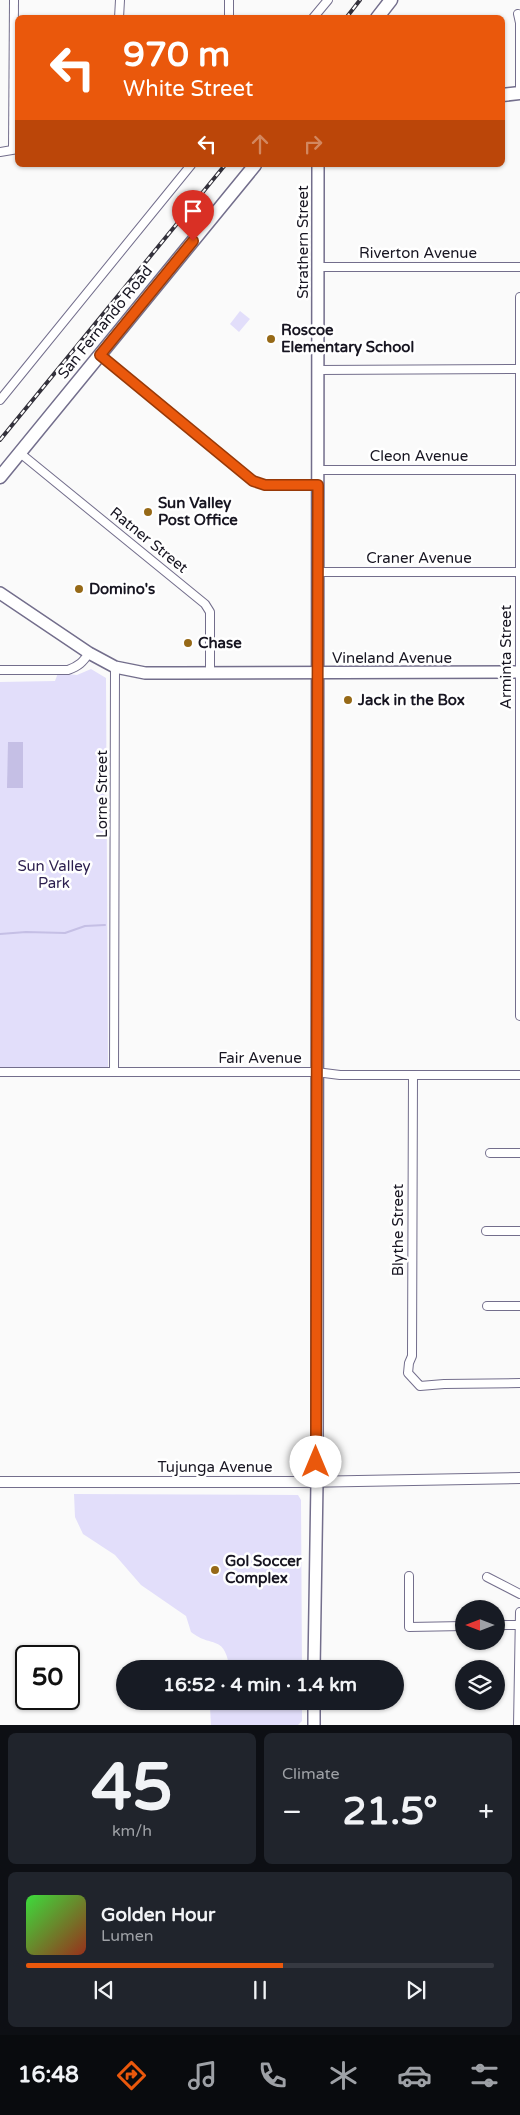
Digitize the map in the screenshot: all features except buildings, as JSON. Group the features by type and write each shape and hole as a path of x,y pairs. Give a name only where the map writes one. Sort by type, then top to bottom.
{"main road":[{"path":"379,15 391,0"},
{"path":"505,95 520,93"},
{"name":"San Fernando Road","path":"0,477 253,167"},
{"name":"Strathern Street","path":"314,1660 318,167"},
{"name":"Vineland Avenue","path":"0,593 89,653 115,666 145,672 520,672"},
{"path":"314,1710 314,1725"}],"street":[{"path":"0,152 15,149 14,0"},
{"path":"119,15 120,0"},
{"path":"229,0 229,15"},
{"path":"316,15 328,0"},
{"path":"518,14 520,23 520,93"},
{"path":"0,400 190,167"},
{"name":"Riverton Avenue","path":"317,267 520,267"},
{"name":"Arminta Street","path":"520,297 520,1016"},
{"path":"100,355 253,481 265,485 318,485"},
{"path":"318,370 520,369"},
{"name":"Ratner Street","path":"20,453 205,604 210,612 210,673"},
{"name":"Cleon Avenue","path":"318,470 519,470"},
{"name":"Craner Avenue","path":"318,572 520,572"},
{"path":"0,670 68,670 84,662 89,653"},
{"name":"Lorne Street","path":"114,1072 115,666"},
{"name":"Fair Avenue","path":"0,1072 316,1072 340,1076 520,1075"},
{"name":"Blythe Street","path":"413,1075 412,1356 408,1363 408,1373 414,1382 420,1386 520,1383"},
{"path":"490,1152 520,1153"},
{"path":"486,1230 520,1231"},
{"path":"488,1306 520,1306"},
{"name":"Tujunga Avenue","path":"0,1482 316,1482 520,1478"},
{"path":"409,1576 409,1627 455,1626"},
{"path":"487,1577 520,1594"},
{"path":"518,1725 520,1612"},
{"path":"505,1625 519,1625"}],"green space":[{"path":"240,311 250,319 239,332 230,324"},
{"name":"Sun Valley Park","path":"91,669 106,678 108,1068 0,1068 0,682 55,681 58,673 77,675"},
{"name":"Gol Soccer Complex","path":"74,1494 298,1495 301,1500 302,1660 228,1660 221,1646 191,1632 186,1616 141,1585 115,1555 83,1534 75,1517"},
{"path":"210,1710 302,1710 302,1721 298,1725 211,1725"}],"shaded area":[{"path":"8,742 23,742 23,788 7,788"}],"waterway":[{"path":"0,934 26,932 65,933 85,926 105,925"}],"railway":[{"path":"348,15 360,0"},
{"path":"0,440 223,167"}],"place":[{"name":"Roscoe Elementary School","path":"271,339"},
{"name":"Sun Valley Post Office","path":"148,512"},
{"name":"Domino's","path":"79,589"},
{"name":"Chase","path":"188,643"},
{"name":"Jack in the Box","path":"348,700"},
{"name":"Gol Soccer Complex","path":"215,1570"}],"route":[{"path":"193,241 100,355 253,481 265,485 318,485 316,1462"}]}
